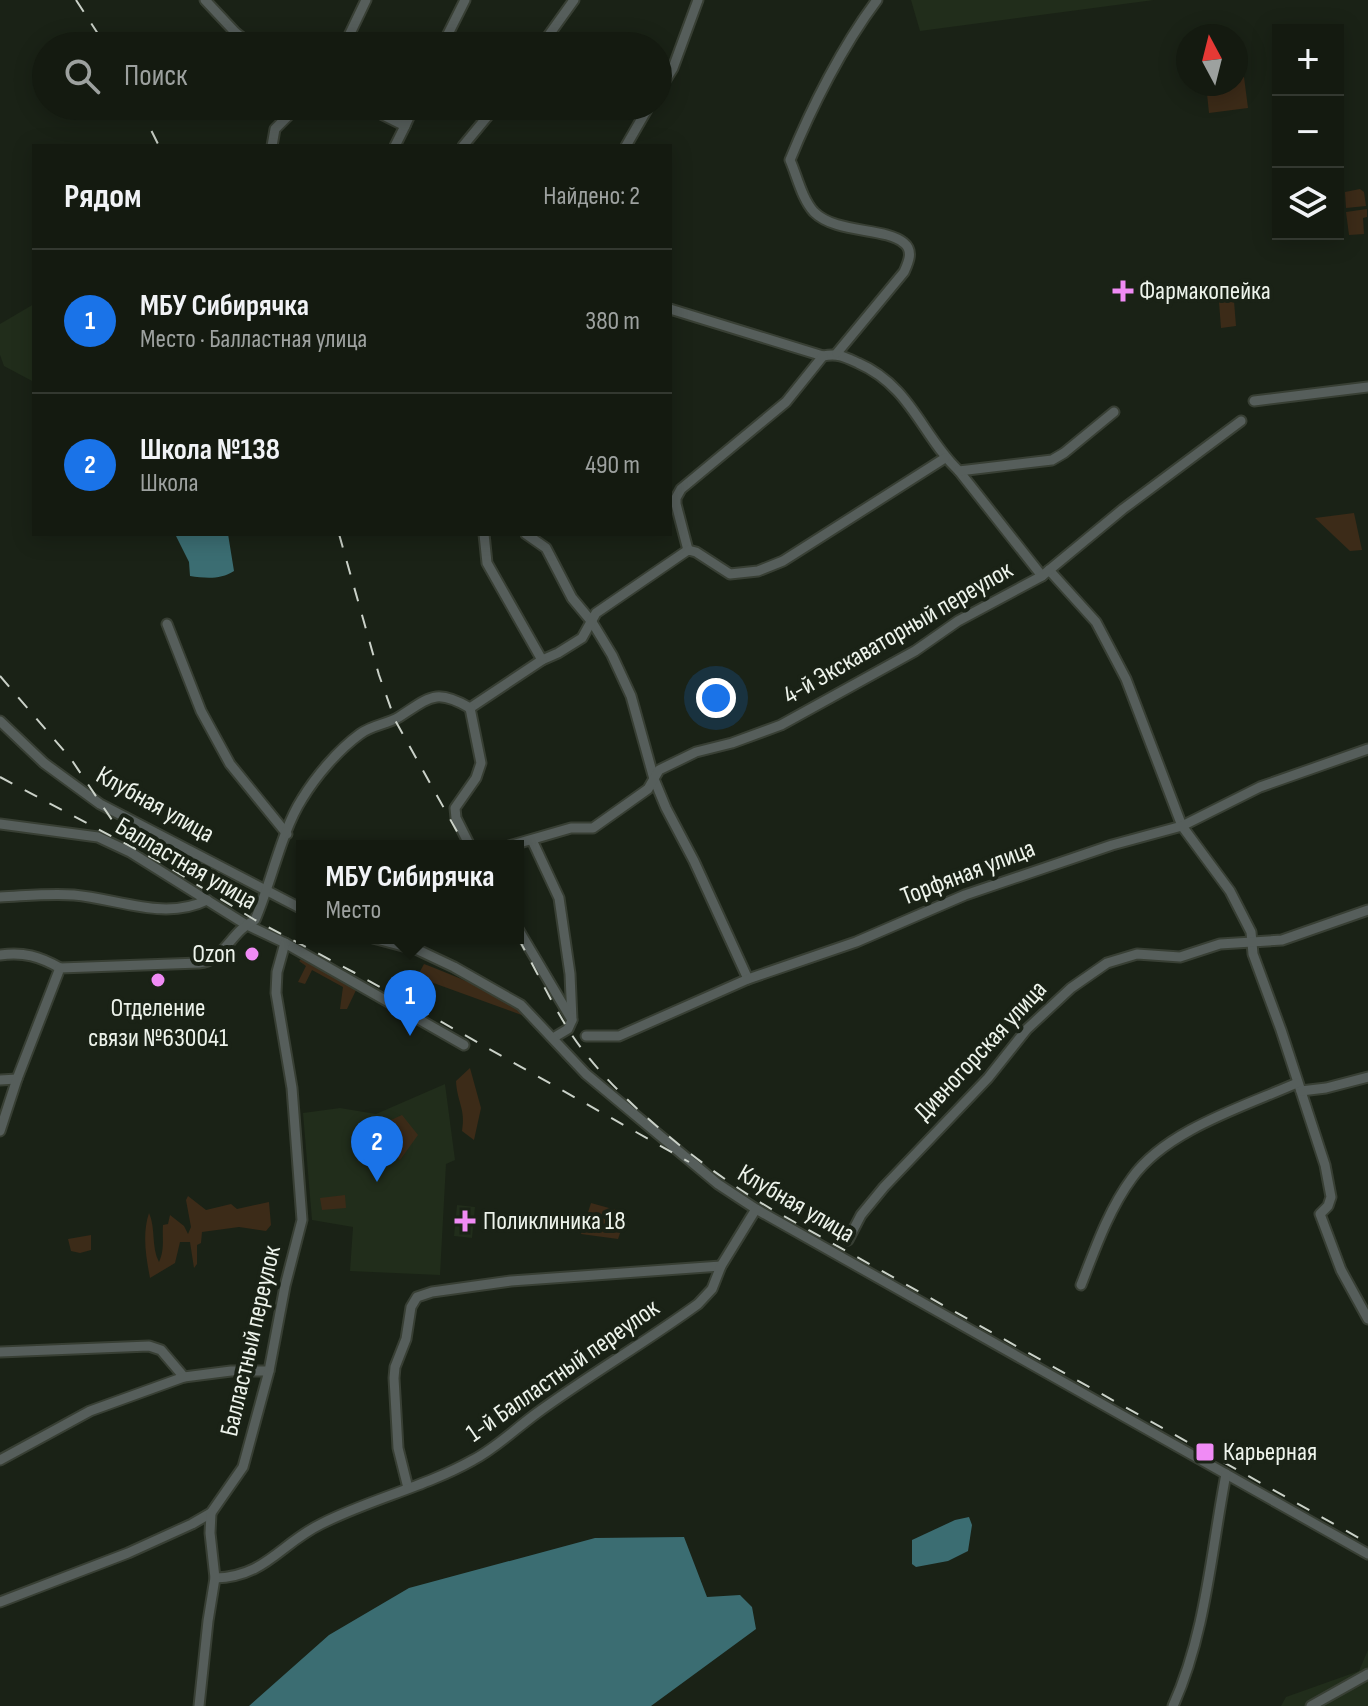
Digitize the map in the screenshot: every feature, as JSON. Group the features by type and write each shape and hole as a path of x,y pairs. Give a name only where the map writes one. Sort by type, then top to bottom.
{"street":[{"path":"205,0 235,32"},
{"path":"351,32 366,0"},
{"path":"449,32 465,0"},
{"path":"551,32 574,0"},
{"path":"672,70 698,0"},
{"path":"837,353 904,272 909,251 905,243 894,238 827,221 813,211 790,160 805,124 863,19 877,0"},
{"path":"272,144 275,129 284,120"},
{"path":"393,120 405,126"},
{"path":"396,144 408,120"},
{"path":"465,144 484,120"},
{"path":"627,144 641,120"},
{"path":"672,310 823,356 837,353 870,368 887,380 934,438 945,458 1045,573 1096,622 1126,679 1182,826 1230,891 1251,932 1253,954 1325,1165 1331,1197 1320,1214 1341,1270 1368,1319"},
{"path":"688,550 676,504 681,489 786,402 823,356"},
{"path":"1254,401 1368,387"},
{"path":"959,471 1052,460 1114,412"},
{"name":"4-й Экскаваторный переулок","path":"524,842 571,828 593,828 648,789 659,770 696,752 732,743 793,719 903,659 958,621 1045,573 1123,509 1241,421"},
{"path":"470,708 542,660 582,638 596,613 688,550 730,574 758,571 783,561 945,458"},
{"path":"484,536 487,563 542,660"},
{"path":"529,536 546,548 566,588 612,655 631,696 654,779 748,979"},
{"path":"167,624 201,711 230,764 287,834"},
{"path":"0,955 23,953 43,958 60,968 208,962 218,957 245,924 255,920 301,800 325,769 360,734 384,721 395,720 410,708 444,695 470,708"},
{"path":"467,840 456,818 455,808 476,778 481,763 470,708"},
{"name":"Клубная улица","path":"0,721 44,763 100,804 296,906"},
{"name":"Торфяная улица","path":"586,1036 619,1036 748,979 856,942 965,895 1032,871 1182,826 1260,787 1368,749"},
{"name":"Балластная улица","path":"0,824 98,837 130,852 245,924 285,943 464,1045"},
{"path":"532,840 559,898 571,983 572,1020 568,1029 553,1038"},
{"path":"0,897 73,895 172,911 191,908 207,900"},
{"name":"Дивногорская улица","path":"848,1240 861,1215 884,1187 988,1078 1027,1029 1071,988 1107,963 1137,954 1180,957 1220,944 1282,940 1368,910"},
{"path":"524,939 572,1020"},
{"name":"Балластный переулок","path":"0,1602 128,1553 211,1513 243,1467 269,1371 285,1286 302,1220 292,1088 276,993 277,972 285,943"},
{"name":"Клубная улица","path":"396,944 418,950 454,967 521,1005 586,1074 718,1184 756,1209 1368,1554"},
{"path":"0,1131 60,968"},
{"path":"1081,1285 1100,1236 1131,1179 1148,1159 1167,1144 1221,1116 1299,1087 1326,1088 1368,1077"},
{"path":"0,1080 17,1079"},
{"name":"1-й Балластный переулок","path":"215,1578 244,1574 261,1567 295,1539 317,1526 476,1459 537,1413 698,1304 712,1289 721,1266 756,1209"},
{"name":"1-й Балластный переулок","path":"408,1488 398,1448 394,1378 406,1339 411,1307 417,1297 432,1292 511,1281 721,1266"},
{"path":"0,1352 149,1346 161,1350 184,1377"},
{"path":"0,1460 90,1411 184,1377 231,1371 269,1371"},
{"path":"1173,1706 1188,1673 1203,1609 1226,1474"},
{"path":"199,1706 215,1578 211,1513"},
{"path":"1311,1706 1368,1674"}],"shaded area":[{"path":"911,0 1154,0 920,31"},
{"path":"1207,96 1246,96 1248,108 1209,113"},
{"path":"1360,189 1364,192 1366,206 1346,208 1345,192"},
{"path":"1367,209 1367,217 1363,218 1364,234 1349,235 1346,212"},
{"path":"1234,301 1236,326 1221,328 1219,302"},
{"path":"32,305 32,381 4,366 0,355 0,324"},
{"path":"1354,513 1362,550 1350,551 1315,518"},
{"path":"302,958 358,986 347,1009 340,1009 343,987 312,970 305,984 298,982 306,966 299,961"},
{"path":"424,964 491,993 527,1017 417,977"},
{"path":"470,1068 481,1108 474,1140 462,1131 463,1117 456,1081"},
{"path":"445,1084 455,1160 446,1164 440,1275 350,1271 353,1227 312,1220 303,1113 340,1108 376,1114"},
{"path":"402,1115 418,1135 400,1160 388,1148 381,1146 371,1129"},
{"path":"345,1195 346,1208 322,1210 320,1198"},
{"path":"188,1196 206,1210 231,1204 237,1209 269,1202 271,1225 266,1231 239,1227 202,1232 194,1268 190,1242 180,1242 175,1263 150,1278 145,1237 149,1213 159,1262 163,1248 163,1225 168,1224 170,1215 184,1226 188,1234 191,1227"},
{"path":"591,1203 627,1213 618,1239 581,1234"},
{"name":"Поликлиника 18","path":"457,1205 475,1207 472,1238 454,1236"},
{"path":"91,1235 91,1250 80,1253 71,1251 68,1239"},
{"path":"1368,1650 1368,1706 1281,1706 1286,1697 1359,1671"}],"water":[{"path":"176,536 228,536 234,571 218,577 190,576 189,562"},
{"path":"969,1517 972,1525 968,1551 948,1561 916,1567 912,1564 912,1540 955,1520"},
{"path":"684,1537 707,1597 740,1595 752,1607 756,1629 651,1706 249,1706 329,1635 409,1588 595,1538"}],"railway":[{"path":"76,0 97,32"},
{"path":"146,120 158,144"},
{"path":"340,536 395,720 462,840"},
{"path":"0,676 71,759 114,823 128,837"},
{"path":"0,777 160,862 296,942"},
{"path":"300,944 689,1162"},
{"path":"521,944 568,1029 608,1080 661,1130 718,1174 773,1210 1368,1543"}],"place":[{"name":"Фармакопейка","path":"1123,291"},
{"name":"Ozon","path":"252,954"},
{"name":"Отделение связи №630041","path":"158,980"},
{"name":"МБУ Сибирячка","path":"410,1036"},
{"name":"Школа №138","path":"377,1182"},
{"name":"Поликлиника 18","path":"465,1221"},
{"name":"Карьерная","path":"1205,1452"}]}
